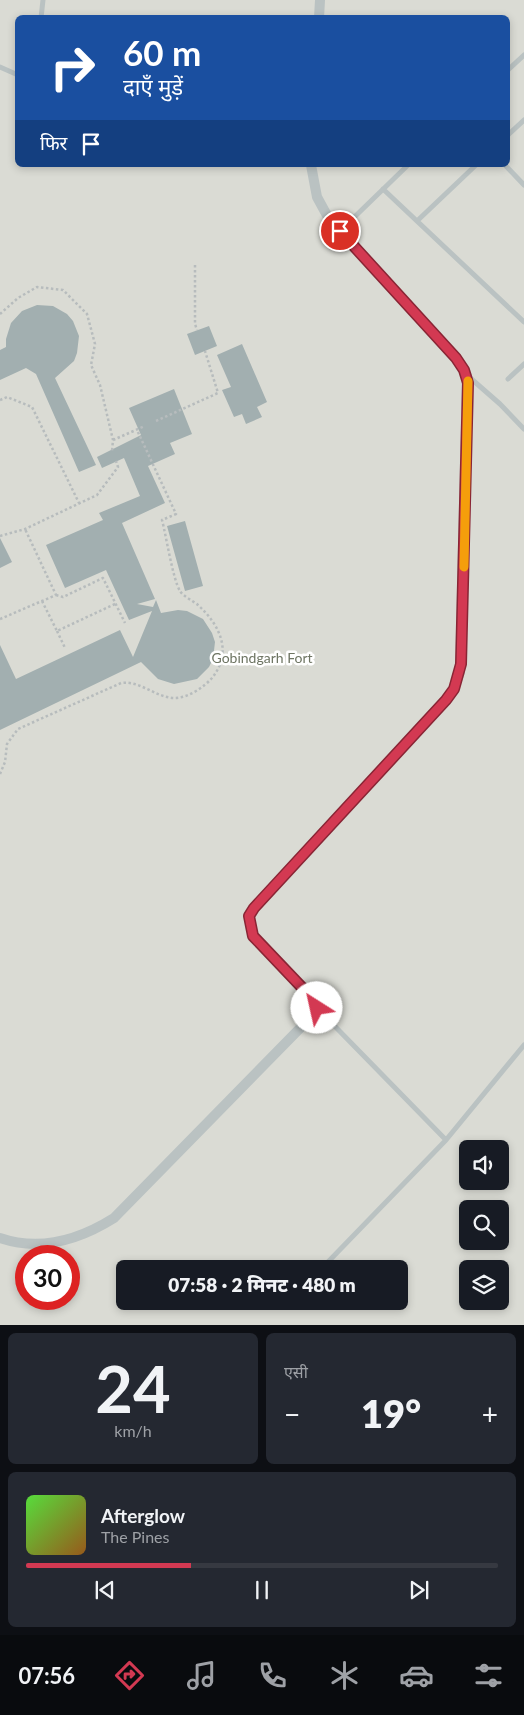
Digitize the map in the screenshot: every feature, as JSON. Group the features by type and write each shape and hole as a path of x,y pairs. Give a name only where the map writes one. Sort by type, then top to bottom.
{"street":[{"path":"319,15 320,0"},
{"path":"0,1238 20,1244 55,1243 94,1230 114,1218 312,1016 317,1008 312,998 253,936 249,916 254,908 446,700 456,684 461,664 467,376 456,358 329,219 317,197 311,167"}],"lane":[{"path":"41,15 43,0"},
{"path":"510,68 524,55"},
{"path":"0,67 15,74"},
{"path":"510,133 524,120"},
{"path":"340,231 406,167"},
{"path":"417,221 474,167"},
{"path":"507,167 524,185"},
{"path":"383,188 524,322"},
{"path":"508,379 524,364"},
{"path":"467,376 500,404 524,429"},
{"path":"317,1008 446,1140"},
{"path":"330,1260 446,1140 524,1045"}],"path":[{"path":"195,265 194,304 197,330"},
{"path":"0,314 18,298 38,286 63,290 87,314 95,344 91,364 100,385 113,440 112,451"},
{"path":"156,421 218,394 205,351"},
{"path":"0,400 7,397 32,407 79,503"},
{"path":"113,440 145,426"},
{"path":"0,774 5,762 7,744 18,730 121,683 128,682 159,694 176,698 203,686 211,678 221,662 224,650 218,628 203,610 180,591 162,520 176,514 137,430"},
{"path":"0,536 25,529 96,495 118,467 116,461"},
{"path":"25,529 56,595"},
{"path":"0,619 56,595 63,597 103,578 125,623"},
{"path":"42,601 65,648"},
{"path":"57,631 115,604"}],"green space":[{"name":"Gobindgarh Fort","path":"0,0 524,0 524,1325 0,1325"}],"building":[{"path":"37,305 53,306 67,314 73,321 79,336 74,361 55,378 96,465 79,472 36,374 26,368 0,380 0,350 6,347 6,339 11,323 22,311"},
{"path":"209,326 217,346 195,355 187,334"},
{"path":"242,344 267,402 257,407 262,417 246,424 242,414 234,417 222,390 231,387 217,355"},
{"path":"174,389 192,434 170,443 175,454 148,466 165,503 122,523 155,599 137,604 153,607 156,600 161,613 178,610 187,611 203,619 212,633 215,642 213,659 209,667 197,679 174,684 158,679 141,662 0,730 0,645 16,679 120,630 133,657 152,611 129,620 106,570 65,588 46,545 103,520 99,513 140,496 124,458 102,468 97,457 141,435 129,408"},
{"path":"185,521 203,586 185,591 167,526"},
{"path":"0,538 12,562 0,568"}],"slow traffic":[{"path":"464,567 468,381"}],"route":[{"path":"317,1008 312,998 253,936 249,916 254,908 446,700 458,680 461,664 467,376 456,358 340,231"}]}
